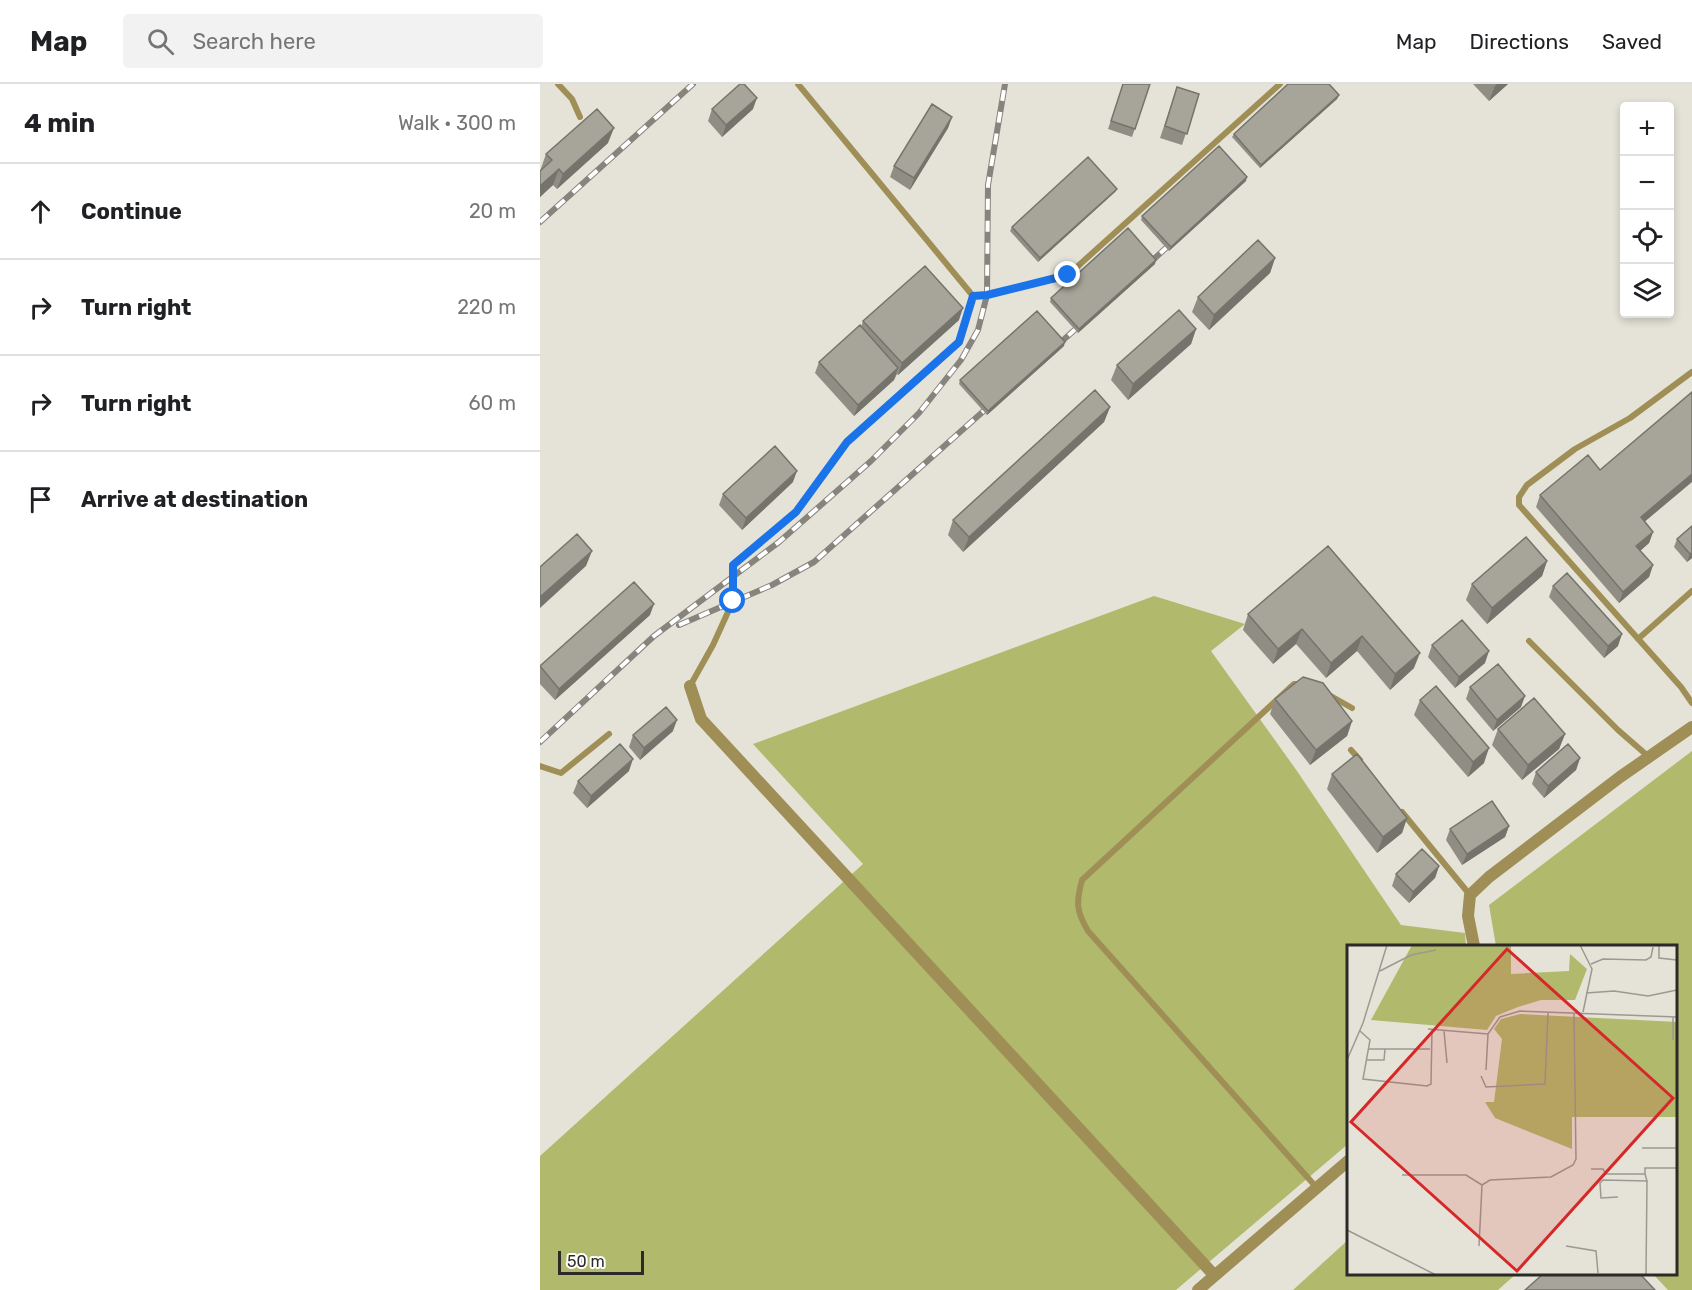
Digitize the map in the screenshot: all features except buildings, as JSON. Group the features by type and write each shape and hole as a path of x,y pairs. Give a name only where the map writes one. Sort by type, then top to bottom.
{"street":[{"path":"690,686 701,719 1214,1275"},
{"path":"1474,945 1468,916 1470,895 1489,877 1692,727"},
{"path":"1197,1290 1347,1162"}],"lane":[{"path":"558,84 572,99 580,117"},
{"path":"798,84 973,296"},
{"path":"973,296 987,295 1068,275 1280,84"},
{"path":"690,686 713,645 733,601 733,565 796,512 847,442 959,342 973,296"},
{"path":"1692,372 1630,418 1575,449 1527,485 1519,497 1519,505 1681,687 1692,703"},
{"path":"1638,639 1692,591"},
{"path":"1529,641 1618,730 1649,757"},
{"path":"1310,685 1294,684 1245,728 1082,880 1077,901 1080,918 1088,932 1317,1188"},
{"path":"1318,689 1352,708"},
{"path":"540,766 561,773 609,734"},
{"path":"1351,750 1366,768"},
{"path":"1396,804 1470,895"}],"green space":[{"path":"1154,596 1245,624 1211,651 1297,771 1401,925 1465,933 1466,945 1347,945 1347,1145 1176,1290 540,1290 540,1156 863,864 753,744"},
{"path":"1692,751 1692,1290 1668,1290 1654,1275 1677,1275 1677,945 1496,945 1489,905"},
{"path":"1347,1241 1347,1275 1515,1275 1498,1290 1293,1290"}],"railway":[{"path":"540,222 693,84"},
{"path":"540,742 654,636 779,542 871,461 919,413 961,360 978,330 987,295 988,185 1005,84"},
{"path":"1144,268 1177,238"},
{"path":"1052,350 1088,318"},
{"path":"679,625 772,585 814,562 996,400"}],"route":[{"path":"733,601 733,565 796,512 847,442 959,342 973,296 987,295 1068,275"}]}
